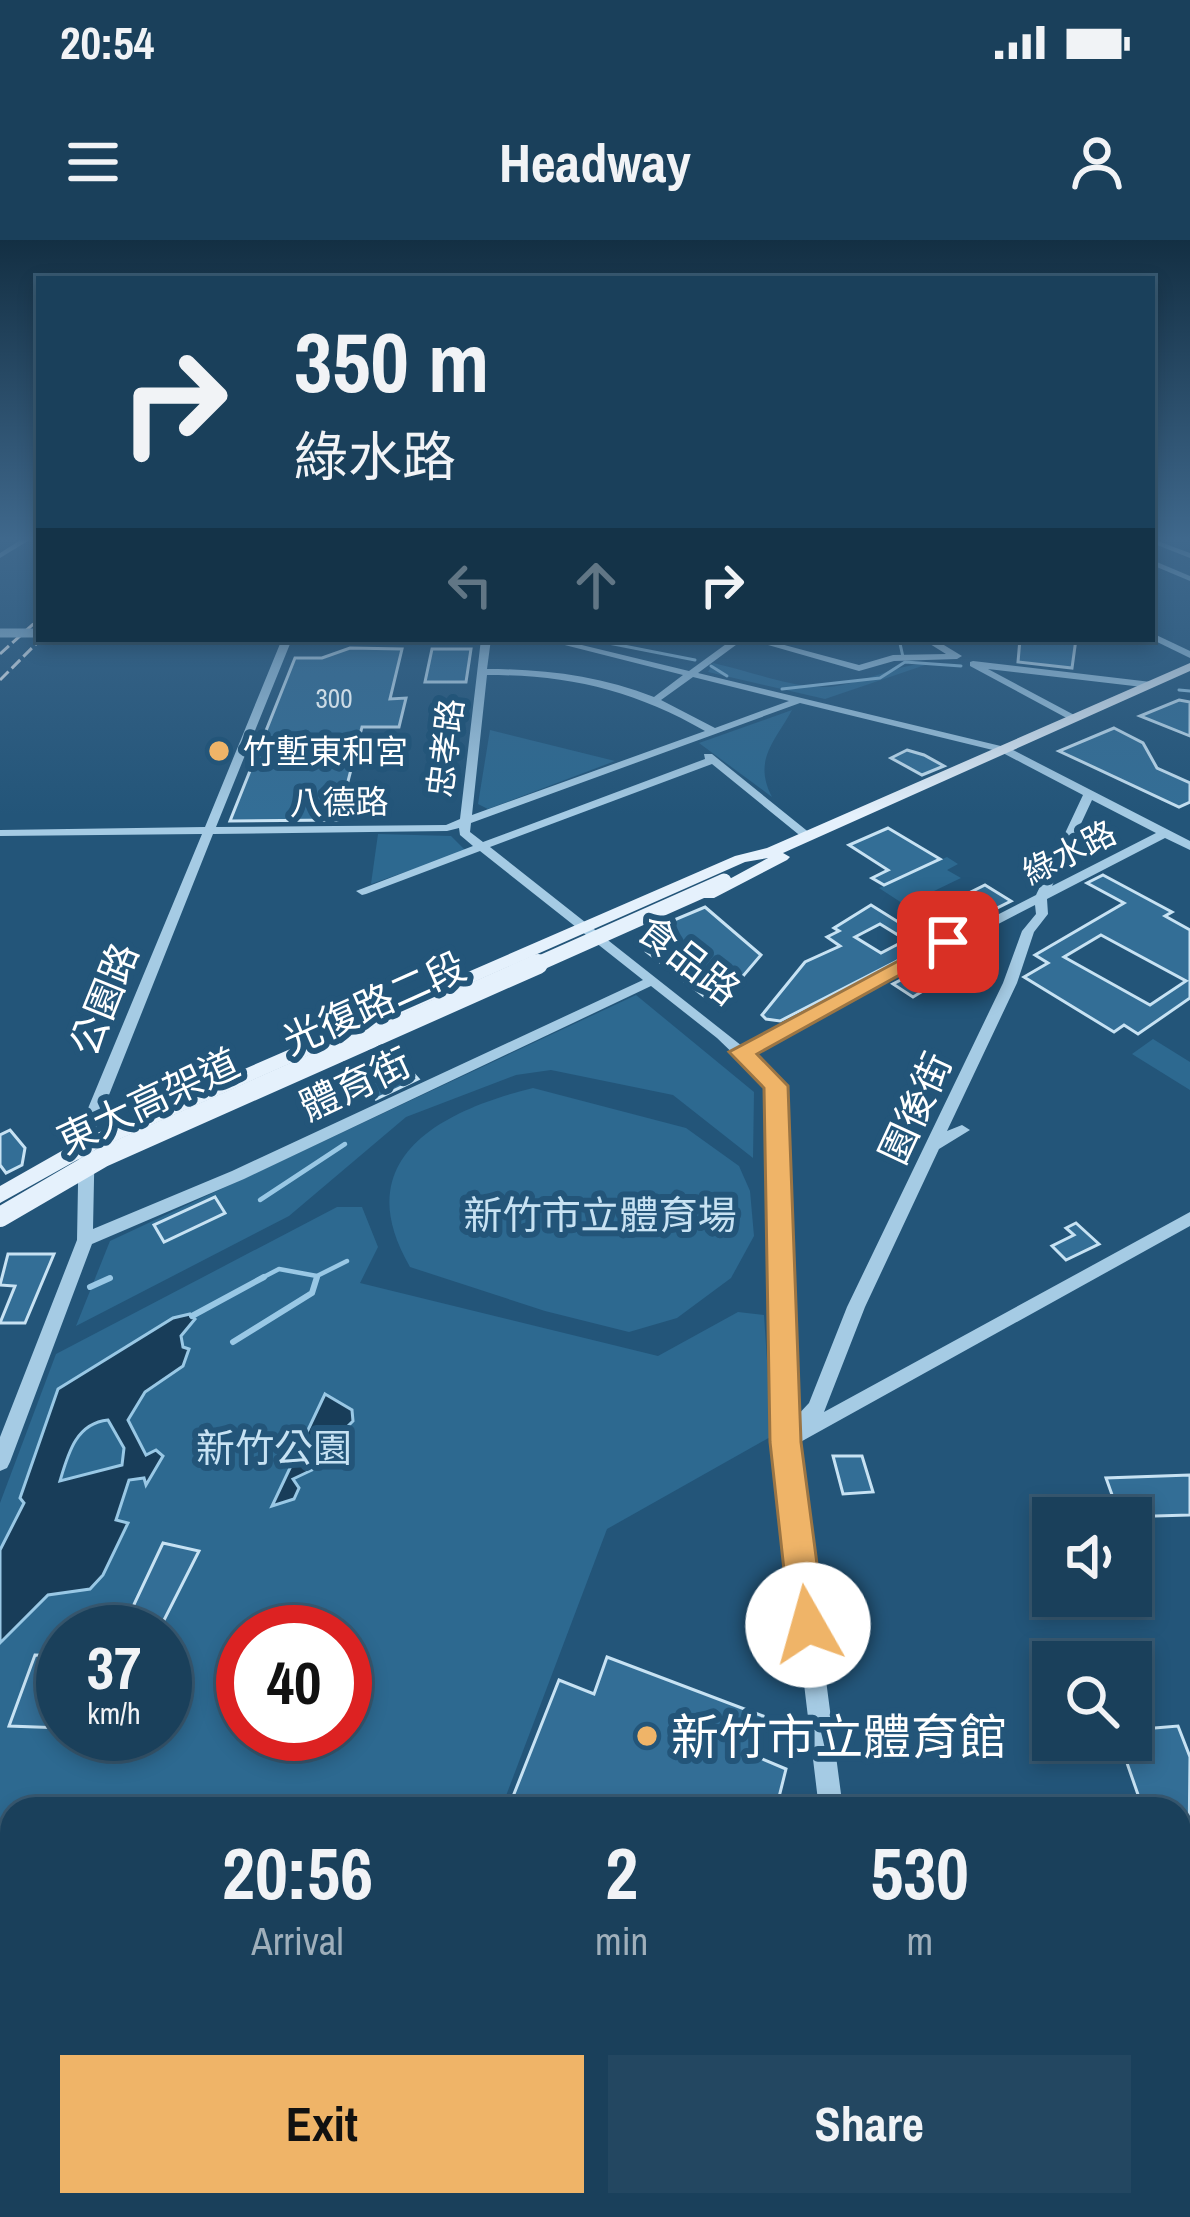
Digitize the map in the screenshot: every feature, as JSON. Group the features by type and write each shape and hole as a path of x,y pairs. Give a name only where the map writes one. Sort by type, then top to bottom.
{"main road":[{"name":"光復路二段","path":"720,878 1190,672"},
{"name":"光復路二段","path":"0,1221 87,1173 601,942 807,836 1152,689"},
{"name":"光復路二段","path":"0,1195 88,1145 740,859 777,855"},
{"name":"東大高架道","path":"0,1221 103,1157 720,878"},
{"name":"東大高架道","path":"0,1204 103,1147 720,878"},
{"path":"222,1105 238,1091 543,958 601,942"}],"street":[{"path":"0,633 36,632"},
{"path":"1155,638 1190,655"},
{"name":"公園路","path":"0,1462 85,1240 87,1130 286,642"},
{"name":"忠孝路","path":"486,642 464,833 601,942"},
{"path":"557,642 1010,753 1190,846"},
{"path":"658,698 735,642"},
{"path":"763,642 859,668 904,658 957,656"},
{"path":"932,642 1074,719"},
{"path":"973,664 1152,689"},
{"path":"482,672 548,670 658,698 715,732"},
{"name":"八德路","path":"0,833 447,828 800,700"},
{"path":"688,742 807,836"},
{"path":"362,891 713,760"},
{"name":"園後街","path":"785,1442 816,1408 856,1307 935,1146 1028,931 1042,914 1041,897 1089,794"},
{"name":"綠水路","path":"741,1052 1165,833"},
{"name":"食品路","path":"601,942 741,1052 776,1086 785,1442 829,1797"},
{"name":"體育街","path":"85,1240 259,1165 651,980"},
{"path":"935,1146 962,1130"},
{"path":"785,1442 1190,1218"}],"green space":[{"path":"713,663 817,687 928,664 825,699 708,672"},
{"path":"792,710 765,762 772,797 699,743"},
{"path":"490,730 615,761 488,809 478,804"},
{"path":"378,834 451,836 466,851 371,884"},
{"path":"947,857 958,864 947,870 961,878 905,905 879,888"},
{"path":"636,995 754,1092 753,1158 673,1095 551,1070 516,1075 406,1117 289,1216 76,1326 110,1241"},
{"path":"1153,1039 1190,1062 1190,1090 1132,1054"},
{"name":"新竹市立體育場","path":"533,1088 686,1128 739,1166 750,1191 754,1236 731,1278 677,1318 629,1332 545,1311 410,1267 393,1229 390,1197 397,1169 413,1146 437,1126 466,1110"},
{"name":"新竹公園","path":"337,1207 362,1207 378,1247 360,1283 658,1356 738,1312 764,1315 772,1436 607,1529 506,1797 0,1797 0,1503 56,1354"}],"shaded area":[{"path":"190,1314 195,1319 181,1336 183,1347 189,1349 183,1366 145,1392 128,1420 146,1455 156,1450 163,1456 146,1485 144,1478 129,1480 116,1520 128,1523 103,1575 90,1589 48,1595 0,1643 0,1550 24,1503 20,1498 58,1389 173,1318","holes":["108,1420 124,1448 122,1465 60,1481 75,1442 97,1422"]},
{"path":"325,1394 352,1410 353,1421 334,1440 311,1446 317,1459 312,1470 293,1479 299,1488 294,1499 272,1506"}],"building":[{"path":"1020,642 1076,642 1072,668 1018,662"},
{"path":"350,648 402,649 390,699 406,698 399,727 362,727 338,820 230,821 295,658 322,658"},
{"path":"432,649 471,649 466,682 425,682"},
{"path":"1179,700 1190,702 1190,736 1140,716"},
{"path":"1114,728 1143,743 1157,768 1190,783 1190,802 1179,807 1059,751"},
{"path":"907,750 944,766 922,775 891,758"},
{"path":"888,828 940,859 884,885 872,878 888,870 849,845"},
{"path":"1103,875 1172,912 1165,916 1190,930 1190,998 1138,1034 1124,1025 1114,1032 1024,977 1048,963 1035,955 1124,903 1087,883","holes":["1101,935 1186,981 1150,1005 1064,957"]},
{"path":"985,885 1011,901 995,909 985,903 962,914 973,921 955,930 929,913"},
{"path":"871,905 932,943 780,1021 766,1019 762,1015 805,962 840,946 827,937 839,931 834,928","holes":["880,924 906,940 881,953 855,937"]},
{"path":"705,907 761,955 732,989 709,1000 647,952 659,946 652,940 674,929 667,923"},
{"path":"953,953 969,963 913,997 893,984"},
{"path":"408,1068 418,1079 376,1099 366,1086"},
{"path":"10,1130 25,1148 22,1165 6,1173 0,1165 0,1135"},
{"path":"215,1197 225,1213 164,1242 154,1225"},
{"path":"1076,1223 1099,1244 1066,1260 1052,1246 1074,1235 1066,1228"},
{"path":"8,1254 54,1254 25,1323 0,1323 15,1286 0,1285"},
{"path":"833,1456 862,1456 873,1492 843,1494"},
{"path":"1190,1475 1190,1515 1152,1516 1152,1497 1113,1497 1106,1478"},
{"path":"163,1543 199,1551 172,1605 134,1605"},
{"path":"35,1655 36,1655 36,1727 9,1726"},
{"name":"新竹市立體育館","path":"607,1657 763,1716 753,1755 786,1769 779,1797 513,1797 559,1680 594,1694"},
{"path":"1178,1726 1190,1757 1190,1797 1139,1797 1126,1761 1152,1761 1152,1728"}],"waterway":[{"path":"603,642 695,660"},
{"path":"900,642 903,657"},
{"path":"782,689 880,678 905,662 961,666"},
{"path":"711,666 727,676"},
{"path":"1179,690 1190,691"},
{"path":"260,1200 345,1144"},
{"path":"258,1280 279,1269 317,1276 347,1261"},
{"path":"192,1316 264,1277"},
{"path":"233,1342 312,1293 317,1277"},
{"path":"90,1287 110,1278 105,1280"}],"railway":[{"path":"0,654 25,631"},
{"path":"0,680 38,642"}],"place":[{"name":"竹塹東和宮","path":"219,751"},
{"name":"新竹市立體育館","path":"647,1736"}],"route":[{"path":"808,1625 785,1442 776,1086 741,1052 948,942"}]}
